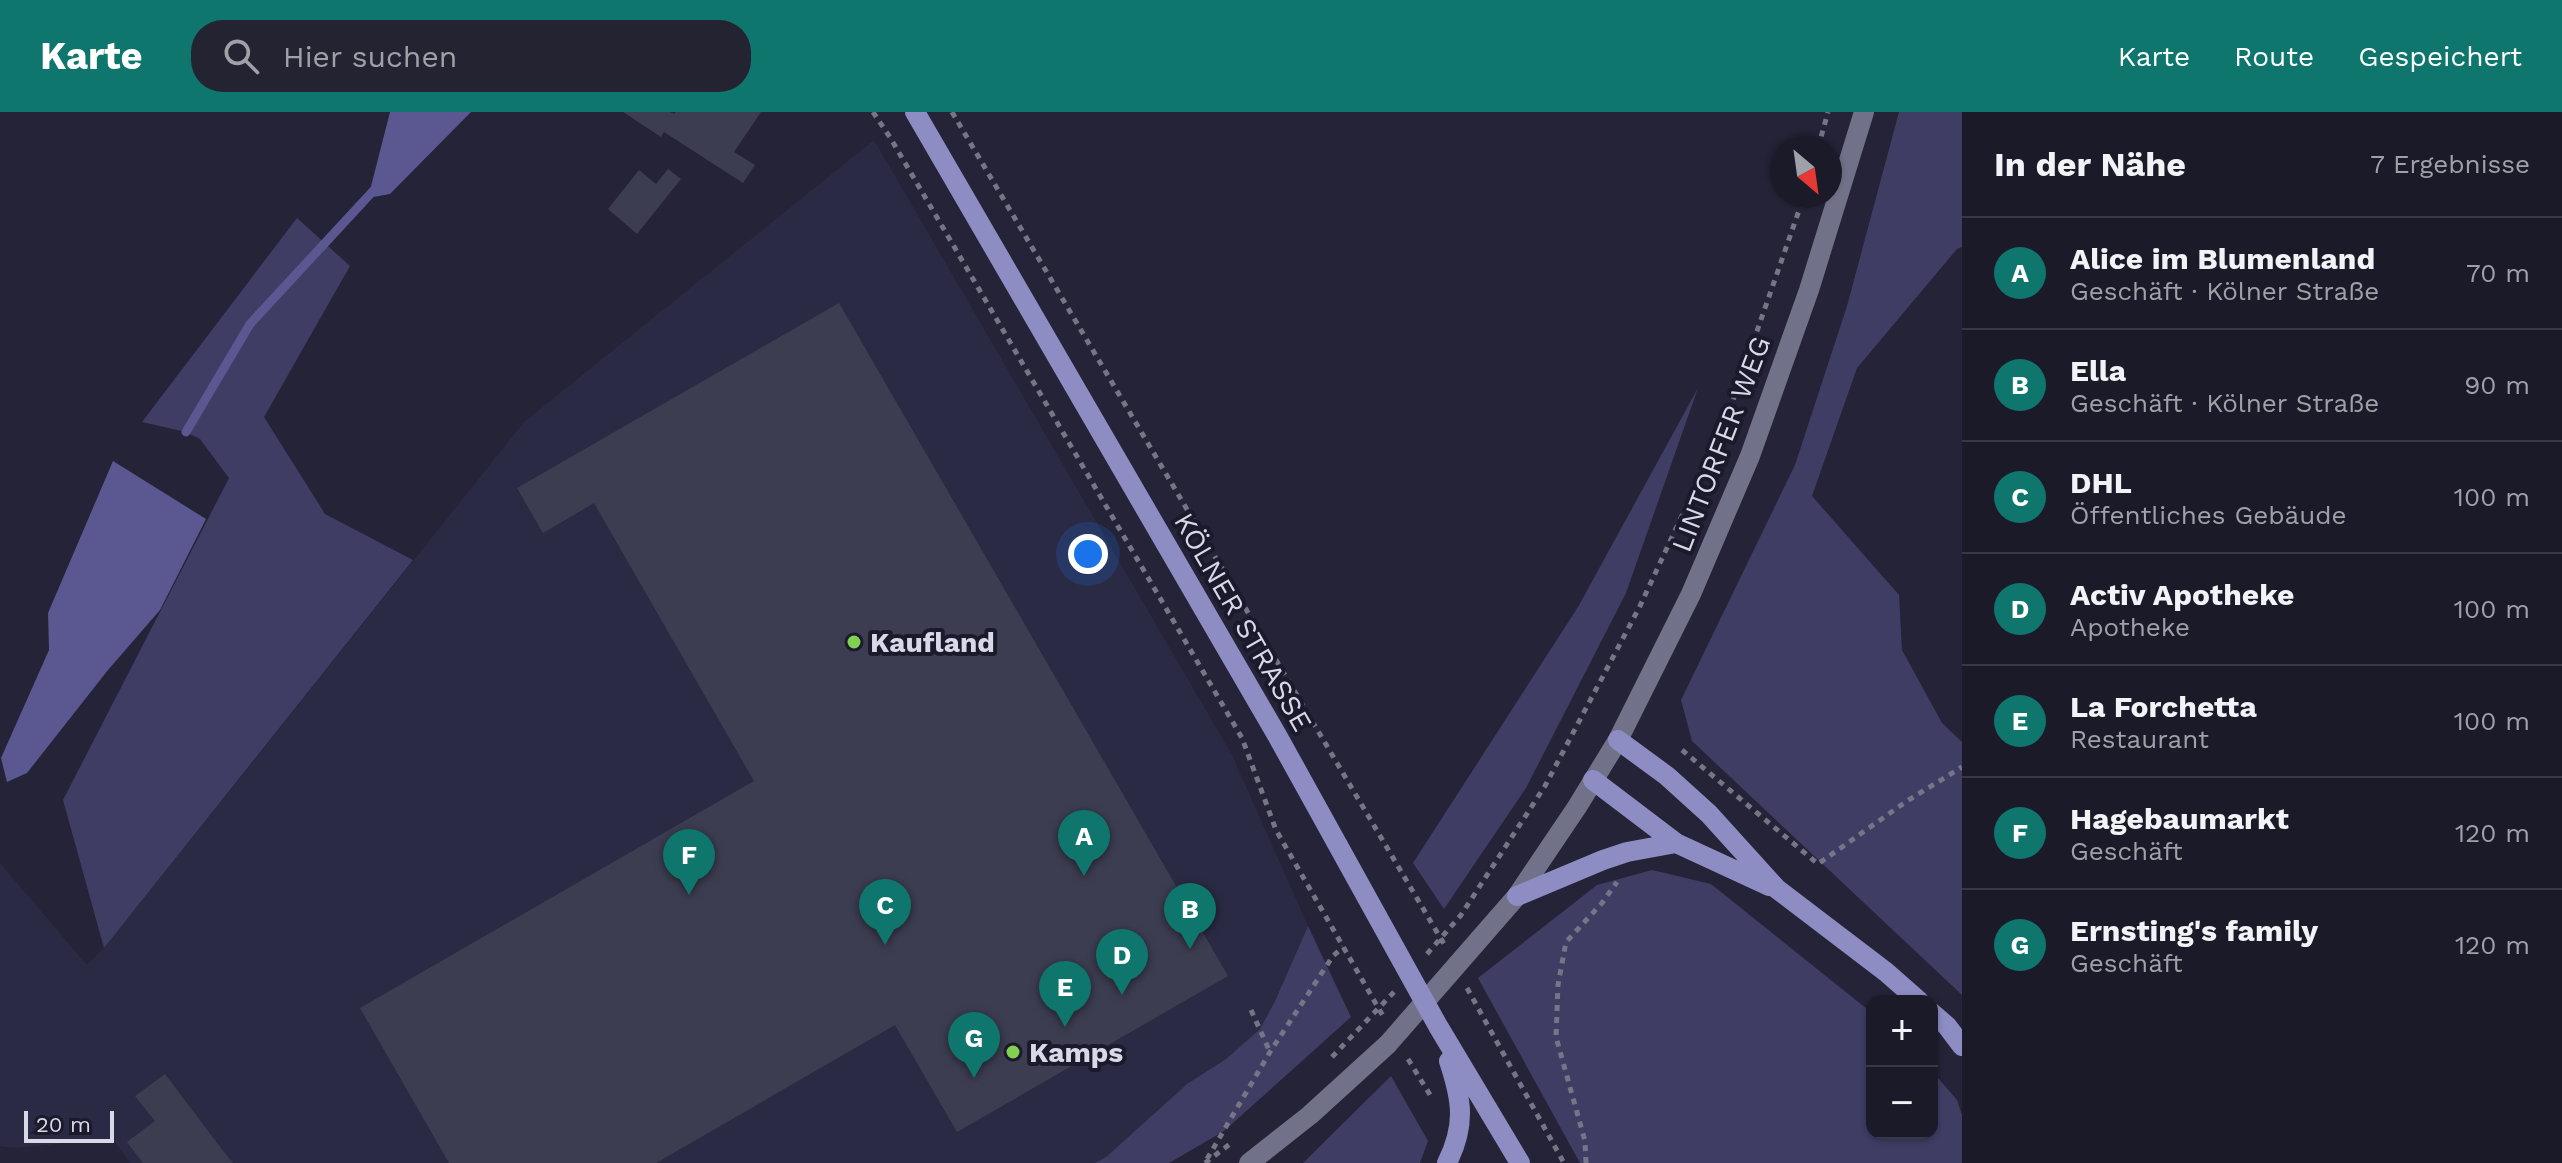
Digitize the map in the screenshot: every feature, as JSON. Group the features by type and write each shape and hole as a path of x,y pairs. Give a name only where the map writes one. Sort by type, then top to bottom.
{"main road":[{"name":"KÖLNER STRASSE","path":"915,112 1278,737 1438,1026 1520,1163"},
{"name":"LINTORFER WEG","path":"1249,1163 1310,1115 1388,1044 1517,896 1618,740 1691,594 1750,456 1809,290 1864,112"},
{"path":"1618,740 1667,776 1709,814 1777,889 1912,995"},
{"path":"1593,780 1676,843 1777,889"},
{"path":"1517,896 1627,852 1676,843"},
{"path":"1938,1018 1962,1046"},
{"path":"1438,1026 1457,1083 1461,1123 1456,1145 1447,1163"}],"path":[{"path":"873,112 1242,738 1276,830 1374,1001"},
{"path":"952,112 1436,931"},
{"path":"1821,136 1828,112"},
{"path":"1330,1059 1372,1018 1409,970 1461,915 1545,786 1640,606 1725,423 1800,208"},
{"path":"1682,750 1818,864 1907,801 1962,767"},
{"path":"1586,1163 1585,1141 1556,1037 1558,985 1566,942 1602,903 1626,870 1627,852"},
{"path":"1205,1163 1270,1052 1333,956 1343,947"},
{"path":"1470,993 1564,1163"},
{"path":"1251,1010 1270,1052"},
{"path":"1205,1163 1240,1136"}],"shaded area":[{"path":"390,112 471,112 390,194 368,198"},
{"path":"1899,112 1962,112 1962,247 1957,249 1857,368 1812,496 1899,595 1902,650 1942,723 1962,742 1962,995 1692,741 1681,700 1795,465 1847,306"},
{"path":"874,140 1232,755 1308,926 1260,1029 1226,1059 1187,1084 1106,1157 1095,1163 131,1163 112,1139 13,1148 0,1146 0,863 87,965 104,948 524,422"},
{"path":"297,218 350,266 264,417 325,514 413,560 104,948 63,800 229,478 200,439 186,432 142,422"},
{"path":"1698,388 1626,593 1526,788 1444,909 1413,863 1578,607"},
{"path":"113,461 206,519 160,610 27,773 7,782 1,758 49,650 48,613"},
{"path":"1652,870 1711,884 1866,1008 1866,1139 1938,1139 1938,1078 1957,1100 1962,1115 1962,1163 1580,1163 1478,978 1597,885"},
{"path":"1308,926 1351,1017 1224,1131 1169,1163 1095,1163 1106,1157 1187,1084 1226,1059 1260,1029"},
{"path":"1391,1076 1428,1141 1420,1163 1303,1163"}],"building":[{"path":"623,112 761,112 734,152 755,165 743,183 664,132 661,137"},
{"path":"668,169 681,179 637,234 608,209 639,170 656,184"},
{"name":"Kaufland","path":"839,303 1228,976 957,1132 895,1025 656,1163 449,1163 360,1008 754,781 594,503 543,533 517,488"},
{"path":"165,1074 233,1163 143,1163 127,1142 155,1121 135,1096"}],"waterway":[{"path":"186,432 250,324 374,190"}],"place":[{"name":"Kaufland","path":"854,642"},
{"name":"Alice im Blumenland","path":"1084,876"},
{"name":"Hagebaumarkt","path":"689,895"},
{"name":"DHL","path":"885,945"},
{"name":"Ella","path":"1190,949"},
{"name":"Activ Apotheke","path":"1122,995"},
{"name":"La Forchetta","path":"1065,1027"},
{"name":"Kamps","path":"1013,1052"},
{"name":"Ernsting's family","path":"974,1078"}]}
